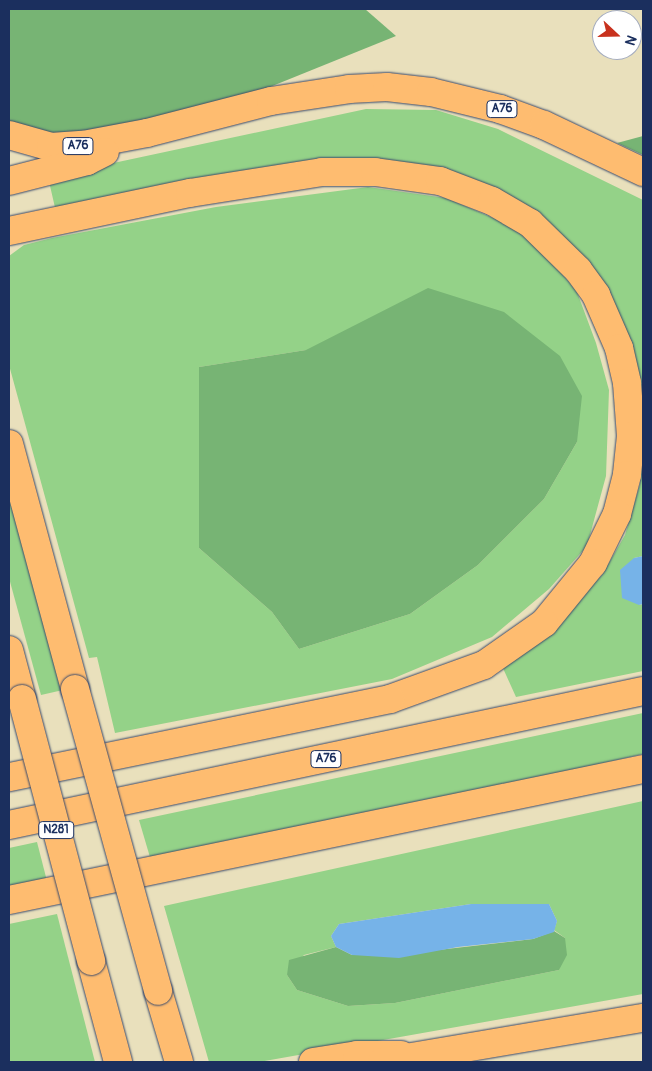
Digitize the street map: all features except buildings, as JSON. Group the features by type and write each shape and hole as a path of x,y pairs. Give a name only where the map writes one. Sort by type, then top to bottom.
{"highway":[{"name":"A76","path":"9,135 51,147 83,145 147,132 271,100 349,89 387,88 431,92 500,109 544,125 643,172"},
{"name":"A76","path":"9,181 87,161 147,132"},
{"path":"9,231 190,193 322,172 375,172 440,181 492,201 530,223 578,270 596,295 619,348 627,383 631,436 627,475 617,514 594,563 544,623 484,664 390,699 9,777"},
{"path":"9,444 179,1062"},
{"name":"N281","path":"9,650 118,1062"},
{"name":"A76","path":"9,826 643,691"},
{"path":"9,900 643,769"},
{"path":"382,1062 643,1018"},
{"path":"313,1062 356,1055 435,1054"}],"green space":[{"path":"9,9 365,9 396,36 255,93 193,110 63,136 9,125"},
{"path":"366,109 436,110 498,129 643,200 643,556 634,558 639,605 643,604 643,671 516,697 502,666 559,618 602,575 625,535 640,484 642,437 584,267 432,170 56,212 48,177"},
{"path":"643,136 643,155 617,143"},
{"path":"368,187 446,198 498,220 537,243 577,292 596,343 609,390 606,476 587,546 549,589 492,637 392,679 115,733 97,657 89,658 9,365 9,256 24,245 52,238 216,207","holes":["306,350 577,442 544,499 478,565 410,614 299,649 272,612 199,548 199,367"]},
{"path":"428,288 504,312 560,356 582,396 577,442 544,499 478,565 410,614 299,649 272,612 199,548 199,367 306,350"},
{"path":"9,489 63,690 41,695 9,578"},
{"path":"643,713 643,754 289,835 152,864 139,820"},
{"path":"643,801 643,994 259,1062 209,1062 164,906","holes":["471,904 549,904 557,921 554,930 565,938 559,970 395,1003 348,1006 297,990 287,975 304,955 336,947 331,936 339,924"]},
{"path":"37,842 48,885 9,893 9,848"},
{"path":"57,914 95,1062 9,1062 9,924"},
{"path":"554,931 565,938 567,955 559,970 395,1003 348,1006 297,990 287,975 289,960 336,947 352,955 429,951 533,939"}],"water":[{"path":"643,556 643,604 639,605 622,598 620,570 634,558"},
{"path":"471,904 549,904 557,921 554,932 533,939 458,947 399,958 352,955 336,947 331,936 339,924"}]}
